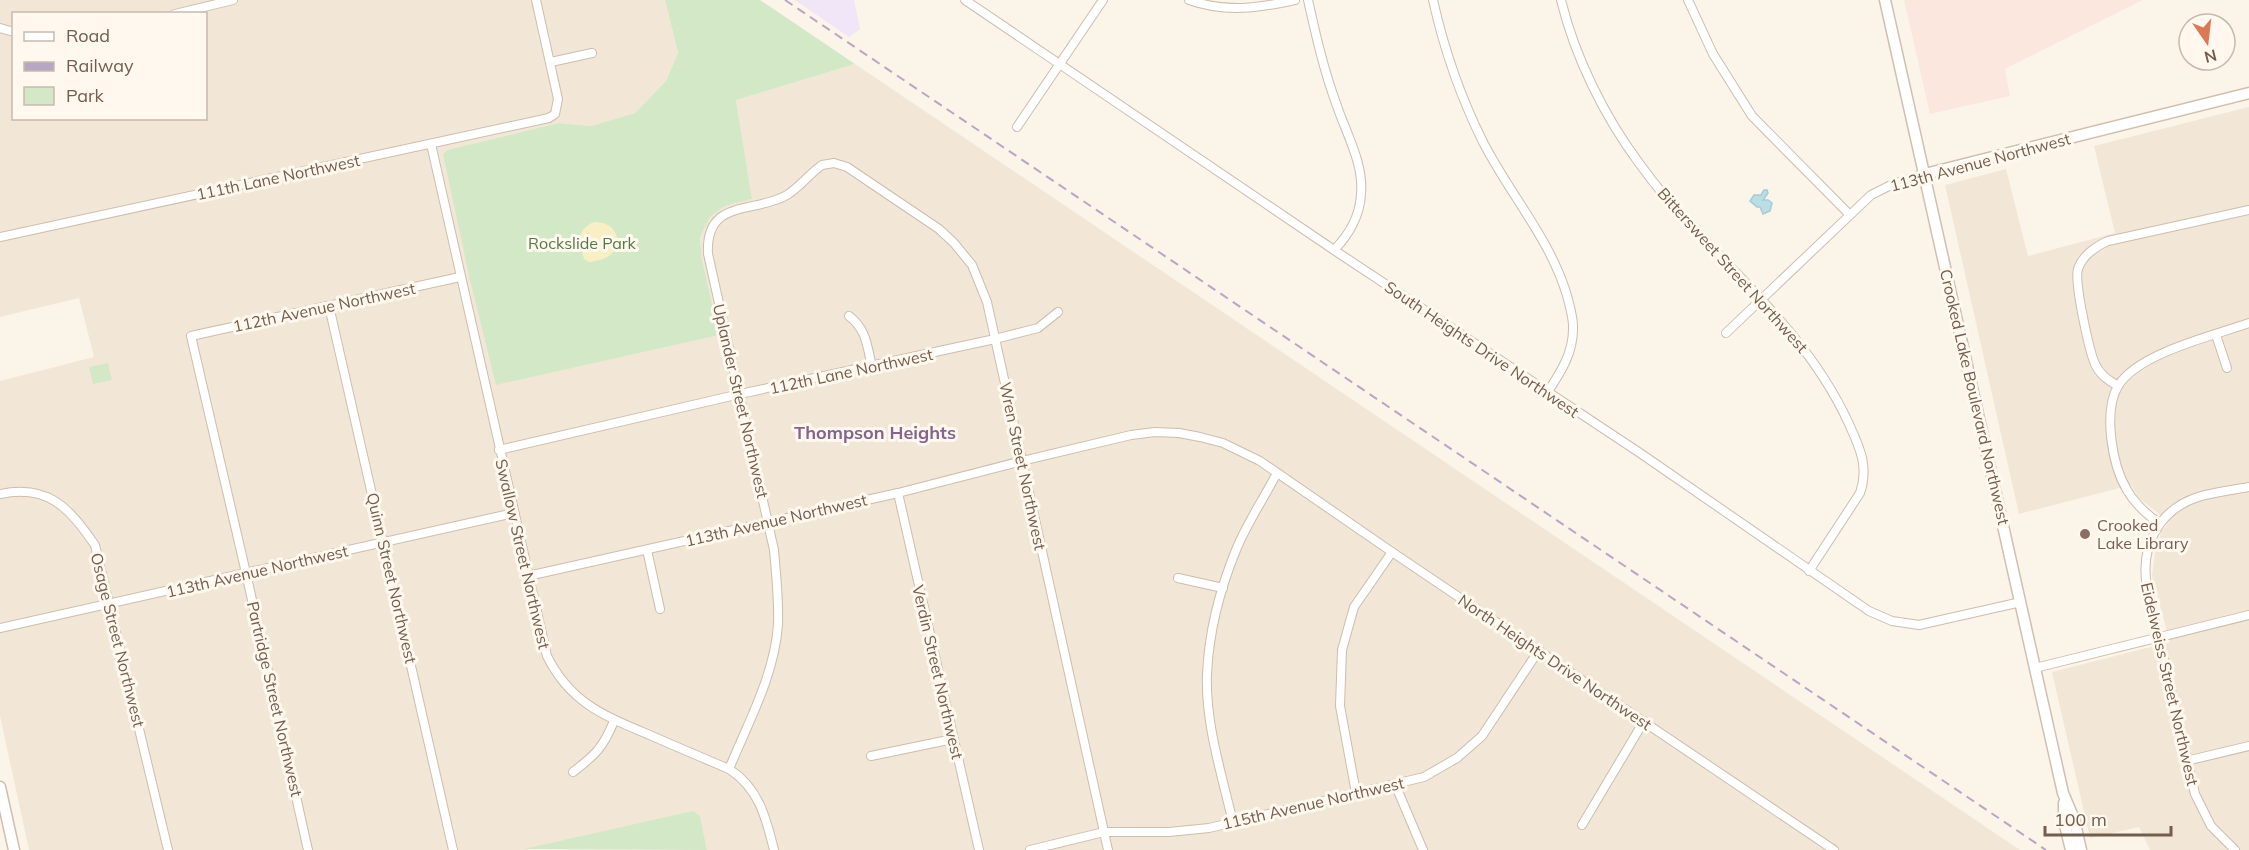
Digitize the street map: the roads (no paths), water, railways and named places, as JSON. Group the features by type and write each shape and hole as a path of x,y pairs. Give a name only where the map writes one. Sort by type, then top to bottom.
{"street":[{"path":"183,12 233,0"},
{"path":"536,0 551,62 592,53"},
{"name":"South Heights Drive Northwest","path":"965,0 1547,393 1640,453 1809,572 1869,611 1882,618 1906,624 1932,623 2021,602"},
{"path":"1017,128 1103,0"},
{"path":"1190,0 1214,7 1243,9 1295,0"},
{"path":"1308,0 1322,62 1354,153 1362,192 1358,213 1334,250"},
{"path":"1433,0 1444,44 1465,104 1509,187 1551,253 1567,296 1574,323 1572,348 1547,393"},
{"name":"Bittersweet Street Northwest","path":"1561,0 1571,32 1592,82 1611,119 1637,160 1668,201 1802,345 1844,412 1863,456 1864,481 1860,493 1809,572"},
{"path":"1688,0 1713,54 1752,116 1850,214"},
{"name":"Crooked Lake Boulevard Northwest","path":"1885,0 2064,793 2074,819 2081,850"},
{"name":"111th Lane Northwest","path":"0,237 541,120 555,114 558,99 551,62"},
{"name":"113th Avenue Northwest","path":"1726,333 1850,214 1880,190 1925,174 2249,93"},
{"name":"Swallow Street Northwest","path":"431,144 541,636 556,675 578,698 614,721 729,769 743,778 765,813 774,850"},
{"name":"Wren Street Northwest","path":"822,165 834,163 847,167 918,214 954,243 972,265 987,302 1108,850"},
{"name":"Uplander Street Northwest","path":"729,769 765,681 772,656 777,626 778,587 774,550 707,241 714,224 726,213 785,196 798,188 822,165"},
{"path":"2118,386 2104,378 2095,364 2077,284 2078,269 2090,253 2108,241 2249,210"},
{"name":"112th Avenue Northwest","path":"191,339 191,336 460,277"},
{"name":"Quinn Street Northwest","path":"329,306 453,850"},
{"name":"112th Lane Northwest","path":"500,450 740,394 995,339 1038,328 1058,312"},
{"path":"849,316 859,324 864,334 872,367"},
{"path":"2249,323 2151,359 2131,370 2118,386 2112,401 2110,421 2121,480 2140,508 2159,523 2173,510 2196,498 2249,488"},
{"path":"2216,335 2228,368"},
{"name":"Partridge Street Northwest","path":"191,339 308,850"},
{"name":"113th Avenue Northwest","path":"528,576 898,493 1131,435 1155,432 1179,433 1223,443 1260,461 1277,473"},
{"path":"1233,823 1211,722 1207,675 1215,610 1237,548 1277,473"},
{"name":"North Heights Drive Northwest","path":"1277,473 1834,850"},
{"name":"Osage Street Northwest","path":"0,494 20,490 41,493 63,507 80,523 95,545 168,850"},
{"name":"Verdin Street Northwest","path":"898,493 979,850"},
{"name":"113th Avenue Northwest","path":"0,628 514,513"},
{"name":"Eidelweiss Street Northwest","path":"2159,523 2151,539 2144,563 2147,586 2186,761 2194,794 2201,810 2216,832 2235,850"},
{"path":"647,549 660,609"},
{"path":"1356,793 1340,706 1342,650 1354,607 1392,552"},
{"path":"1178,578 1223,588"},
{"path":"2036,668 2249,615"},
{"name":"115th Avenue Northwest","path":"1030,850 1104,832 1187,831 1233,823 1424,777 1457,758 1482,736 1539,650"},
{"path":"573,772 598,751 606,741 614,721"},
{"path":"1582,825 1644,721"},
{"path":"871,756 953,739"},
{"path":"2186,761 2249,746"},
{"path":"1395,784 1423,850"},
{"path":"0,787 14,850"},
{"name":"Crooked Lake Boulevard Northwest","path":"2064,793 2064,820 2071,850"}],"water":[{"path":"1764,190 1768,193 1763,200 1772,203 1770,211 1763,214 1760,207 1750,201 1754,195 1761,195"}],"railway":[{"path":"785,0 2046,850"}],"place":[{"name":"Crooked Lake Library","path":"2085,534"}],"district":[{"name":"Thompson Heights","path":"875,432"}],"park label":[{"name":"Rockslide Park","path":"582,243"}]}
